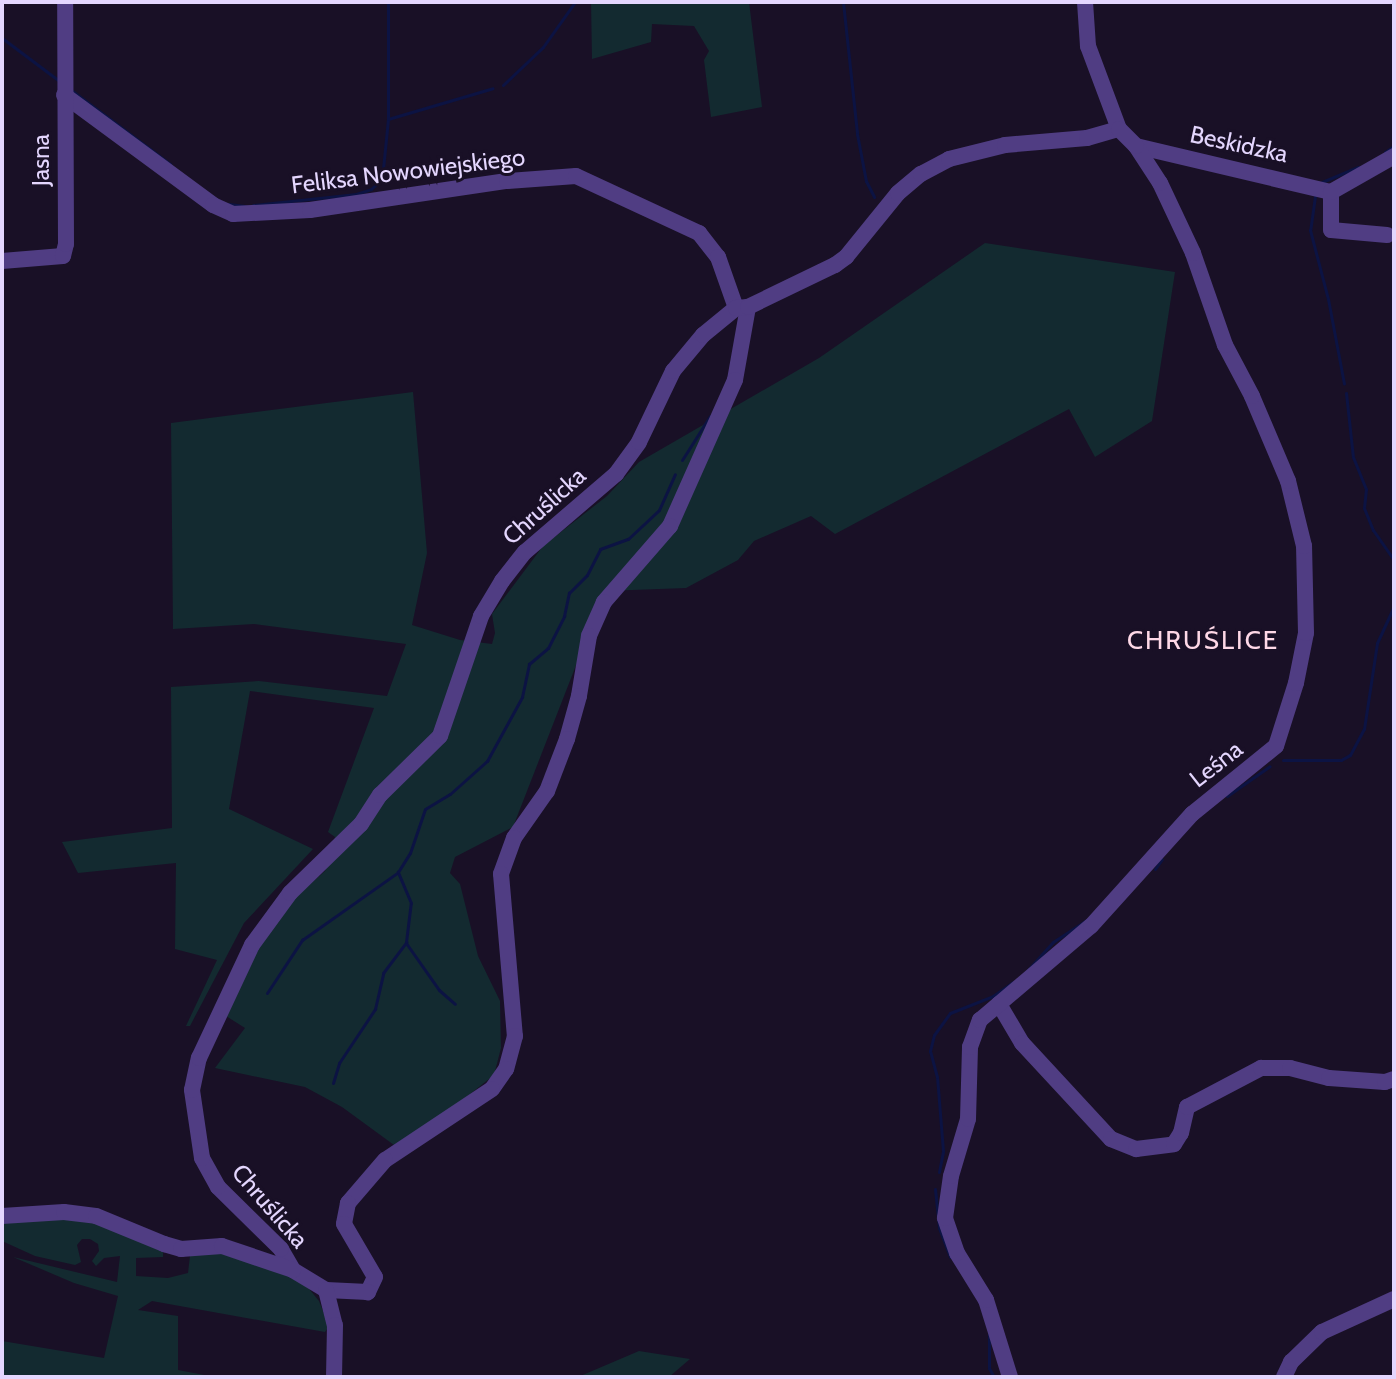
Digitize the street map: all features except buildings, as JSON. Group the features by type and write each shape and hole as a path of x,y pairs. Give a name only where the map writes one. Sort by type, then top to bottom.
{"street":[{"name":"Jasna","path":"2,261 63,256 66,244 65,2"},
{"path":"1085,2 1088,46 1119,129"},
{"name":"Feliksa Nowowiejskiego","path":"64,90 213,205 233,214 310,210 507,181 576,176 699,233 718,257 742,308"},
{"name":"Leśna","path":"1010,1377 986,1300 957,1253 945,1218 951,1176 968,1119 970,1047 980,1020 1091,926 1192,814 1276,746 1296,683 1306,633 1304,546 1288,481 1252,396 1225,345 1193,253 1160,183 1136,146 1119,129"},
{"name":"Chruślicka","path":"742,308 735,380 670,526 604,602 589,636 579,696 547,791 514,838 501,874 515,1036 506,1069 492,1089 385,1160 348,1203 344,1224 375,1277 368,1292 326,1290 293,1270 281,1249 218,1187 202,1158 192,1090 199,1058 234,979 269,917 361,824 395,778 423,756 440,736 481,616 502,581 525,552 616,474 639,442 673,371 703,335 742,308 846,257 898,193 921,174 949,159 1005,145 1087,138 1119,129"},
{"name":"Beskidzka","path":"1136,146 1322,188"},
{"path":"1387,235 1331,230 1322,188 1394,156"},
{"path":"999,1004 1022,1043 1111,1139 1136,1149 1174,1144 1181,1133 1187,1107 1261,1068 1290,1068 1329,1078 1385,1082 1394,1079"},
{"path":"2,1216 64,1212 96,1216 181,1249 222,1246 293,1270"},
{"path":"326,1290 335,1325 334,1377"},
{"path":"1284,1377 1291,1362 1322,1332 1394,1299"}],"green space":[{"path":"591,2 749,2 762,107 711,117 704,60 709,51 694,26 652,24 651,42 592,59"},
{"path":"985,243 1175,272 1152,421 1095,457 1069,409 835,534 811,516 754,541 738,560 686,588 605,591 513,827 455,857 450,873 460,884 478,956 500,1001 501,1048 494,1075 455,1106 394,1145 342,1107 305,1087 215,1068 245,1028 226,1016 242,973 289,903 325,871 335,837 328,832 374,708 250,691 229,809 313,849 244,923 190,1026 186,1026 217,960 175,949 176,863 78,873 62,842 172,828 171,687 259,681 387,696 406,644 254,624 173,629 171,423 413,392 427,553 412,625 460,640 492,644 495,633 492,614 543,546 607,496 639,462 819,358"},
{"path":"58,1218 90,1221 163,1248 163,1257 136,1258 136,1276 168,1278 188,1273 190,1256 215,1250 262,1261 305,1284 319,1301 329,1326 325,1332 152,1301 138,1310 178,1316 178,1370 215,1377 2,1377 2,1341 104,1358 118,1296 74,1283 13,1257 117,1282 120,1256 104,1258 96,1266 92,1261 99,1251 98,1244 82,1239 77,1245 81,1262 75,1265 35,1256 2,1241 2,1221"},
{"path":"639,1351 690,1359 669,1377 578,1377"}],"waterway":[{"path":"253,205 356,194 371,189 382,179 388,119 388,2"},
{"path":"503,85 543,47 575,2"},
{"path":"843,2 857,134 866,181 874,197"},
{"path":"2,38 58,80"},
{"path":"388,119 493,88"},
{"path":"71,90 170,164"},
{"path":"1385,152 1394,146"},
{"path":"1322,182 1358,167"},
{"path":"1315,196 1310,230 1328,299 1344,384"},
{"path":"229,204 245,206"},
{"path":"1346,393 1353,457 1366,489 1364,508 1373,530 1394,560"},
{"path":"682,460 710,416"},
{"path":"333,1083 339,1063 375,1009 383,973 406,942 411,903 398,872 410,853 425,809 450,794 487,761 522,697 529,664 548,648 564,616 569,593 587,575 600,549 628,539 659,510 675,474"},
{"path":"1283,760 1341,760 1350,755 1364,729 1377,643 1394,606"},
{"path":"1227,796 1270,766"},
{"path":"1155,869 1162,859"},
{"path":"267,993 302,940 397,873"},
{"path":"1025,973 1053,942 1088,919"},
{"path":"406,943 439,990 455,1004"},
{"path":"939,1172 943,1151 937,1077 930,1051 934,1035 950,1013 993,996 1013,982"},
{"path":"935,1189 939,1228 950,1257"},
{"path":"989,1334 989,1368 994,1377"}],"district":[{"name":"CHRUŚLICE","path":"1203,641"}]}
